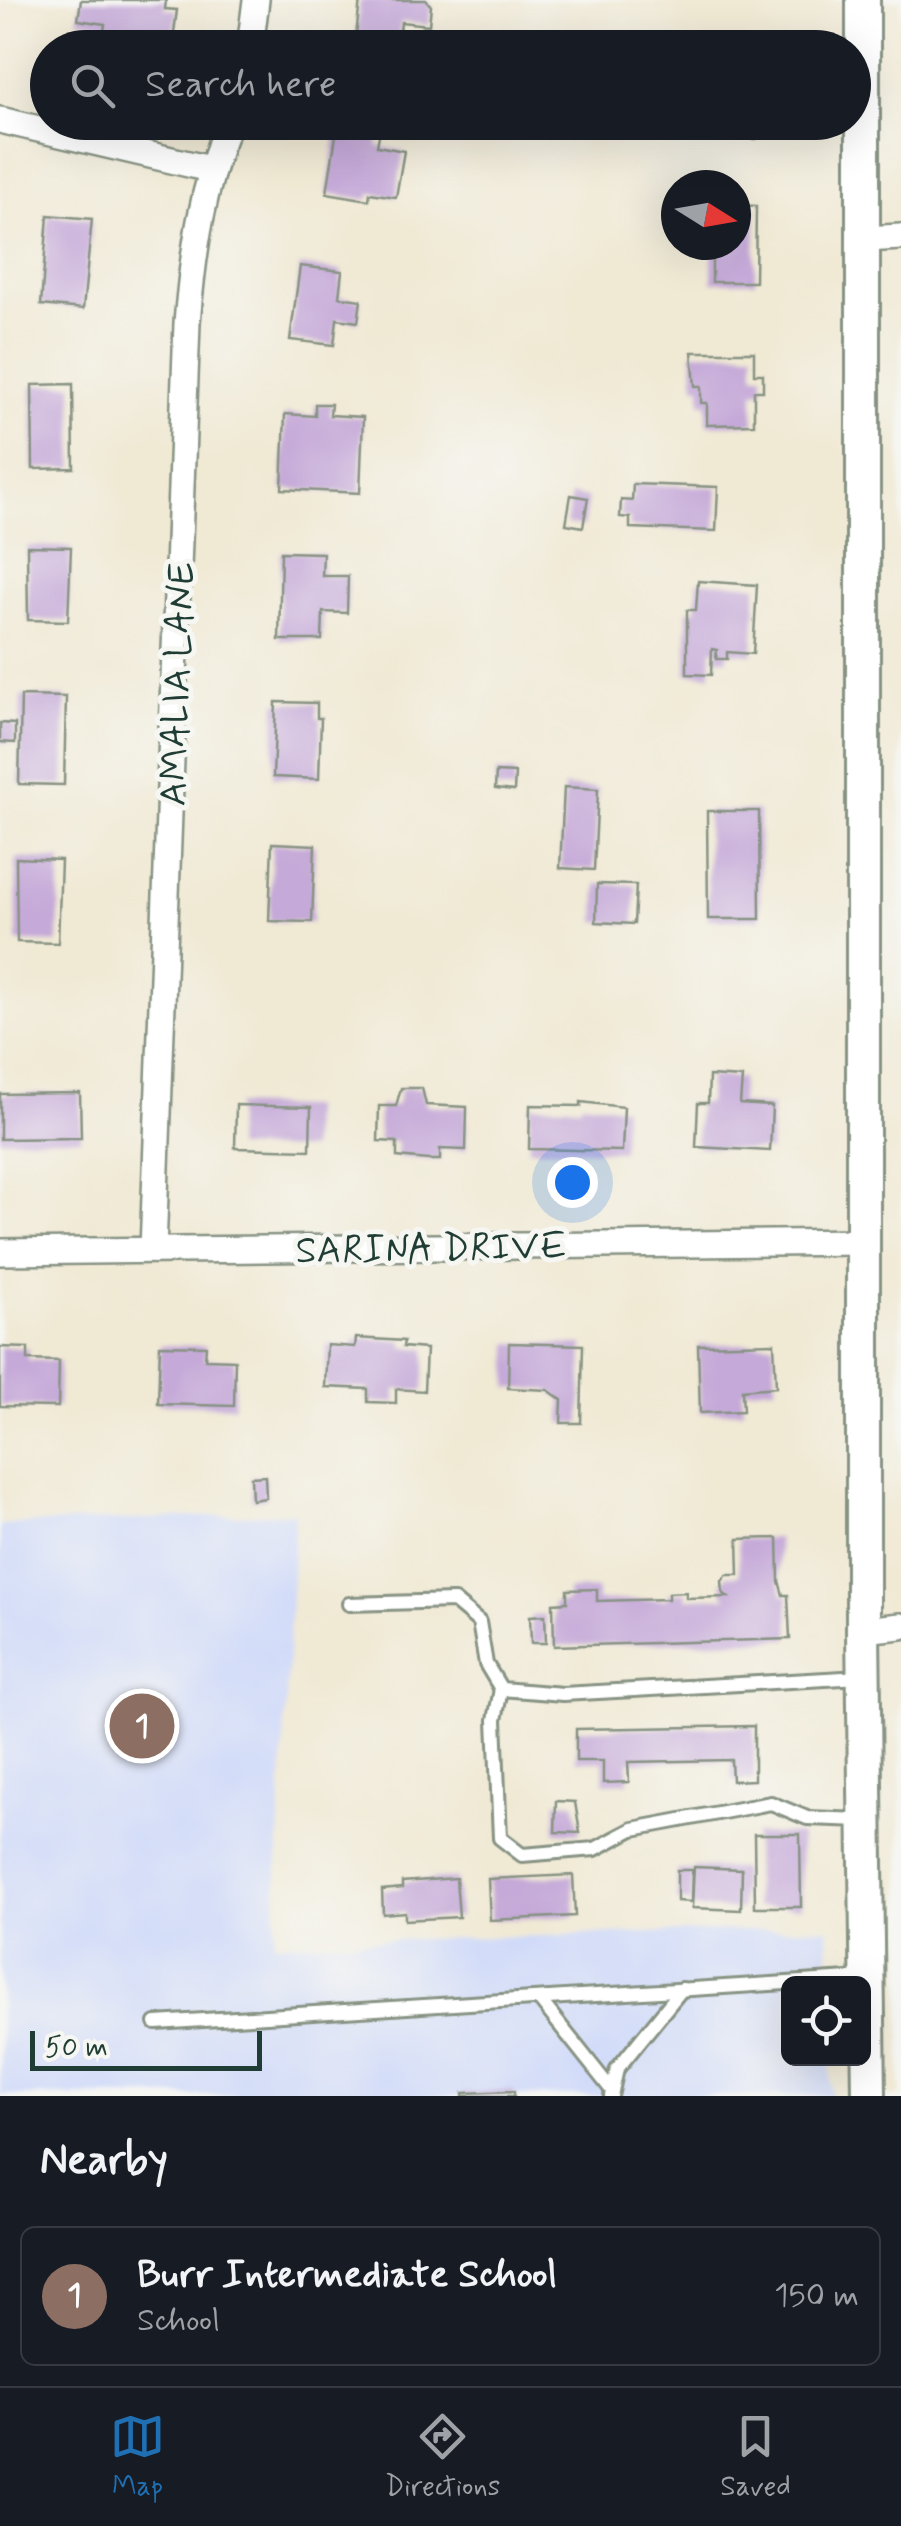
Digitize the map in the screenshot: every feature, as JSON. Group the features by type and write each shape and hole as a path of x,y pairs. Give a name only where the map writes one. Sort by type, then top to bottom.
{"street":[{"path":"252,30 256,0"},
{"path":"863,0 863,30"},
{"path":"0,120 30,127"},
{"path":"86,140 210,169"},
{"name":"AMALIA LANE","path":"152,1250 187,323 195,236 210,169 222,140"},
{"path":"864,140 862,1630 868,1976"},
{"path":"865,239 901,237"},
{"name":"SARINA DRIVE","path":"0,1252 862,1242"},
{"path":"862,1630 901,1626"},
{"path":"869,2066 870,2096"}],"lane":[{"path":"349,1604 454,1600 479,1622 486,1664 501,1689 495,1720 500,1838 522,1855 595,1849 633,1829 770,1803 806,1818 866,1820"},
{"path":"501,1689 563,1694 864,1677"},
{"path":"156,2023 781,1984"},
{"path":"611,2092 617,2069 682,1990"},
{"path":"540,2000 611,2092"}],"shaded area":[{"path":"295,1513 274,1943 828,1928 829,1976 781,1976 781,2066 830,2066 831,2096 0,2096 0,1525"}],"building":[{"path":"81,0 166,0 165,9 177,10 174,30 104,30 105,24 78,20"},
{"path":"360,0 426,0 431,6 429,25 401,22 400,30 357,30"},
{"path":"335,140 378,140 377,146 404,151 396,197 370,193 369,200 327,193"},
{"path":"751,206 756,206 755,282 712,282 712,260 751,260"},
{"path":"48,215 92,219 83,309 41,305"},
{"path":"300,266 342,271 339,297 361,300 358,322 337,319 334,345 290,340"},
{"path":"692,352 754,352 754,374 763,374 763,391 754,391 754,424 707,425 707,403 701,403 701,386 695,386"},
{"path":"73,384 74,468 33,469 32,385"},
{"path":"315,404 331,404 330,415 363,417 360,493 282,489 285,414 315,416"},
{"path":"633,484 718,487 716,531 630,528 630,518 620,517 621,500 632,501"},
{"path":"571,495 588,498 583,527 566,524"},
{"path":"27,546 71,547 68,621 28,620"},
{"path":"281,552 323,553 322,576 348,576 347,613 323,612 322,640 279,640"},
{"path":"698,581 757,585 753,654 727,652 727,659 716,659 717,650 712,649 711,675 687,674 687,610 696,610"},
{"path":"21,696 66,697 64,785 19,784"},
{"path":"276,702 317,703 317,718 321,718 319,779 273,777"},
{"path":"0,723 15,724 15,743 0,742"},
{"path":"496,772 515,773 514,791 495,789"},
{"path":"564,787 598,789 594,870 560,868"},
{"path":"707,811 759,811 760,919 708,919"},
{"path":"272,843 315,845 312,922 269,921"},
{"path":"16,858 61,860 58,943 17,942"},
{"path":"597,884 636,885 634,924 596,922"},
{"path":"709,1076 742,1078 740,1104 772,1106 770,1151 696,1147 698,1103 708,1103"},
{"path":"401,1088 422,1088 426,1105 467,1107 466,1150 440,1149 440,1160 397,1157 397,1142 378,1141 379,1106 396,1106"},
{"path":"80,1093 81,1138 0,1139 0,1094"},
{"path":"581,1102 624,1107 622,1151 529,1149 530,1105 581,1106"},
{"path":"236,1105 311,1107 310,1150 235,1148"},
{"path":"356,1338 404,1341 403,1347 426,1349 424,1391 396,1389 396,1403 368,1402 368,1389 325,1387 327,1345 355,1347"},
{"path":"509,1343 583,1345 581,1423 561,1423 562,1400 548,1390 508,1388"},
{"path":"774,1343 776,1387 742,1390 743,1411 700,1413 698,1345"},
{"path":"160,1345 206,1346 205,1359 235,1360 234,1406 158,1404"},
{"path":"0,1347 28,1348 28,1360 59,1361 58,1407 0,1406"},
{"path":"265,1476 266,1498 252,1500 251,1477"},
{"path":"778,1538 779,1581 783,1595 788,1595 790,1639 554,1646 553,1603 567,1602 567,1590 597,1589 597,1601 668,1599 668,1593 686,1592 686,1598 728,1597 723,1593 722,1581 727,1575 739,1575 738,1539"},
{"path":"545,1615 546,1643 531,1643 530,1616"},
{"path":"754,1726 754,1780 732,1781 731,1760 628,1762 629,1782 603,1783 603,1761 576,1761 576,1729"},
{"path":"556,1801 575,1802 580,1833 555,1832"},
{"path":"754,1834 800,1834 801,1907 755,1907"},
{"path":"694,1867 742,1869 741,1910 692,1908"},
{"path":"677,1870 692,1870 691,1902 677,1901"},
{"path":"573,1875 575,1916 490,1920 488,1879"},
{"path":"456,1878 459,1917 405,1920 405,1912 383,1914 382,1890 402,1888 402,1882"},
{"path":"514,2091 514,2096 463,2096 463,2093"}],"place":[{"name":"Burr Intermediate School","path":"142,1726"}]}
